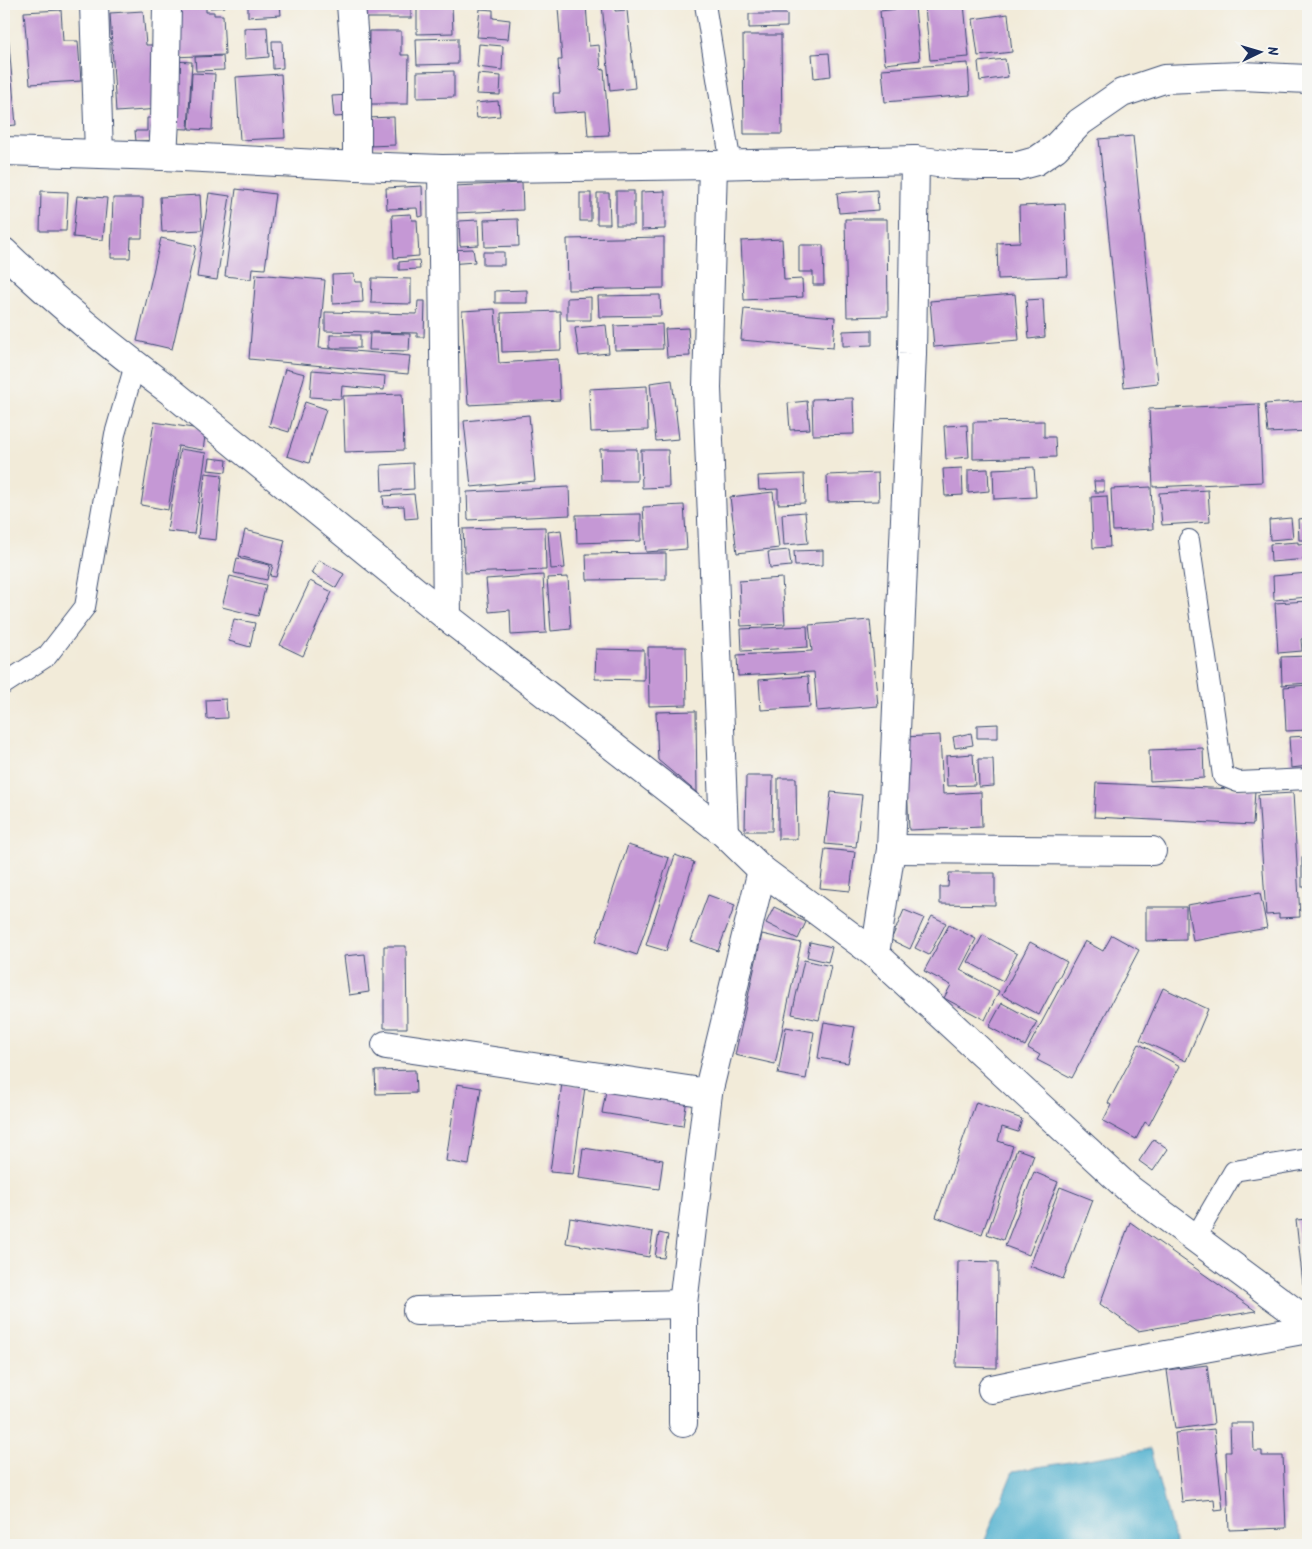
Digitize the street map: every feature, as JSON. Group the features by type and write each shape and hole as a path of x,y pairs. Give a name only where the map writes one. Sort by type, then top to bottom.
{"street":[{"path":"94,4 99,153"},
{"path":"163,156 167,4"},
{"path":"351,4 358,81 357,166"},
{"path":"4,151 99,153 442,169 915,160 953,165 1018,166 1036,161 1055,148 1080,122 1122,93 1164,79 1242,76 1308,79"},
{"path":"875,954 891,849 912,354 915,160"},
{"path":"722,165 707,388 724,833"},
{"path":"442,169 447,617"},
{"path":"4,252 28,275 135,365 169,390 447,617 724,833 762,870 875,954 1129,1189 1308,1322"},
{"path":"891,849 1152,851"},
{"path":"683,1423 683,1304 708,1093 762,870"},
{"path":"386,1045 708,1093"},
{"path":"417,1311 683,1304"},
{"path":"992,1389 1084,1370 1308,1329"}],"lane":[{"path":"705,4 722,165"},
{"path":"4,684 47,656 86,607 115,434 135,365"},
{"path":"1189,540 1223,776 1238,782 1308,779"},
{"path":"1195,1238 1234,1171 1308,1159"}],"water":[{"path":"1150,1449 1176,1545 983,1545 1013,1471"}],"building":[{"path":"111,4 141,4 141,6 112,8"},
{"path":"181,4 206,4 206,12 214,12 214,15 223,15 225,55 172,57 169,6 181,6"},
{"path":"210,4 225,4 225,7 210,8"},
{"path":"248,4 280,4 281,15 248,17"},
{"path":"357,4 411,4 411,18 357,18"},
{"path":"417,4 452,4 453,33 417,34"},
{"path":"602,4 615,4 615,11 627,10 635,88 610,91"},
{"path":"964,4 969,57 930,60 925,7"},
{"path":"586,5 589,46 599,45 601,70 604,69 609,135 588,136 586,111 554,113 553,93 560,93 558,60 562,60 558,7"},
{"path":"915,7 920,60 885,64 880,11"},
{"path":"480,9 493,10 493,18 510,20 508,39 477,37"},
{"path":"61,10 63,41 78,41 81,81 30,84 24,12"},
{"path":"143,11 146,45 156,45 160,109 116,112 110,13"},
{"path":"749,14 787,14 787,27 749,28"},
{"path":"1008,14 1012,52 978,56 973,19"},
{"path":"7,22 16,125 4,126 4,23"},
{"path":"267,27 269,57 245,59 244,28"},
{"path":"369,31 401,31 401,55 409,55 408,104 368,104"},
{"path":"743,35 781,35 782,134 744,134"},
{"path":"458,38 458,64 417,65 416,39"},
{"path":"272,41 282,41 283,68 273,69"},
{"path":"479,44 503,46 502,70 477,67"},
{"path":"829,53 831,76 814,78 812,54"},
{"path":"223,56 224,70 196,71 195,57"},
{"path":"1005,59 1008,77 980,81 978,62"},
{"path":"172,61 192,62 188,129 167,128"},
{"path":"968,63 970,95 885,102 882,69"},
{"path":"454,71 454,97 417,98 417,72"},
{"path":"192,73 215,74 212,130 189,129"},
{"path":"281,74 285,138 240,140 236,77"},
{"path":"478,74 501,76 500,95 476,94"},
{"path":"350,95 352,116 334,117 332,96"},
{"path":"498,101 500,116 477,118 475,103"},
{"path":"394,117 395,145 369,146 367,118"},
{"path":"147,118 159,118 160,140 136,141 135,131 147,131"},
{"path":"1133,136 1158,383 1124,387 1099,139"},
{"path":"522,183 523,210 455,213 454,186"},
{"path":"4,186 8,186 9,219 4,219"},
{"path":"422,186 423,216 418,217 417,208 387,209 386,188"},
{"path":"236,189 275,194 265,269 252,268 251,279 225,276"},
{"path":"877,190 878,210 839,213 837,193"},
{"path":"41,191 68,192 66,231 40,231"},
{"path":"616,191 634,191 634,225 616,225"},
{"path":"665,191 665,229 641,230 641,192"},
{"path":"209,193 230,196 217,280 197,277"},
{"path":"580,193 591,193 591,221 580,221"},
{"path":"597,193 609,193 610,224 597,224"},
{"path":"200,195 202,230 162,232 160,197"},
{"path":"77,196 107,198 103,240 73,237"},
{"path":"113,198 143,198 142,238 131,238 130,258 111,258"},
{"path":"1065,204 1068,276 998,279 997,243 1020,242 1019,206"},
{"path":"411,214 412,220 417,220 419,256 394,258 392,215"},
{"path":"518,219 519,246 485,247 484,220"},
{"path":"845,219 887,219 888,316 847,317"},
{"path":"478,220 479,245 460,246 459,221"},
{"path":"664,237 664,288 568,290 567,239"},
{"path":"161,238 196,246 172,349 137,341"},
{"path":"782,239 784,280 802,279 803,297 744,300 741,241"},
{"path":"799,245 823,245 824,285 813,285 813,272 799,272"},
{"path":"473,249 475,262 448,264 448,250"},
{"path":"483,252 504,252 504,265 483,265"},
{"path":"419,260 420,269 399,270 399,262"},
{"path":"256,274 325,280 319,348 410,356 408,374 249,359"},
{"path":"354,274 355,282 362,282 363,302 333,304 332,275"},
{"path":"372,278 411,279 411,304 371,303"},
{"path":"527,290 527,303 495,303 495,291"},
{"path":"1015,294 1019,340 934,347 930,301"},
{"path":"660,295 661,316 599,317 598,296"},
{"path":"591,297 591,320 567,320 567,298"},
{"path":"1043,299 1045,337 1029,339 1026,300"},
{"path":"418,301 425,301 424,337 417,337 417,333 325,331 325,312 417,314"},
{"path":"495,309 499,363 558,359 560,400 468,405 462,311"},
{"path":"744,309 835,317 833,348 741,340"},
{"path":"560,311 561,350 502,352 501,313"},
{"path":"662,324 663,349 615,350 614,326"},
{"path":"606,325 609,353 579,356 575,328"},
{"path":"688,328 690,356 667,357 665,329"},
{"path":"872,330 872,345 843,346 843,331"},
{"path":"370,333 410,334 409,351 369,350"},
{"path":"330,335 360,335 360,348 330,348"},
{"path":"285,369 305,374 289,432 269,426"},
{"path":"312,370 385,376 384,390 342,386 341,399 310,397"},
{"path":"672,380 679,439 656,441 650,383"},
{"path":"647,386 648,430 591,432 589,389"},
{"path":"402,394 404,450 345,452 343,396"},
{"path":"853,398 854,434 813,435 812,399"},
{"path":"807,401 810,429 790,430 788,403"},
{"path":"1308,401 1308,431 1268,433 1265,404"},
{"path":"305,402 326,409 309,463 287,456"},
{"path":"1259,404 1262,482 1153,487 1149,409"},
{"path":"529,415 535,481 471,487 464,421"},
{"path":"1044,421 1044,437 1055,437 1056,457 973,459 973,422"},
{"path":"154,422 206,430 203,450 178,446 168,510 141,505"},
{"path":"967,425 969,457 946,459 944,426"},
{"path":"180,449 206,453 194,534 167,531"},
{"path":"600,449 637,449 637,481 601,481"},
{"path":"641,450 668,450 669,487 642,488"},
{"path":"210,458 227,460 226,472 208,470"},
{"path":"413,463 414,489 382,491 381,465"},
{"path":"1034,467 1036,497 994,499 993,469"},
{"path":"962,468 963,495 945,496 943,469"},
{"path":"988,469 989,491 968,493 968,470"},
{"path":"205,473 222,475 216,540 198,538"},
{"path":"878,473 879,501 828,502 827,475"},
{"path":"804,474 805,503 778,504 778,489 759,490 758,476"},
{"path":"1094,481 1104,481 1104,492 1095,492"},
{"path":"569,487 570,515 468,520 467,492"},
{"path":"1151,487 1153,529 1113,531 1111,489"},
{"path":"1208,490 1210,522 1162,525 1159,493"},
{"path":"773,492 779,548 737,553 730,497"},
{"path":"414,494 417,518 405,519 404,506 384,507 383,496"},
{"path":"1107,496 1110,547 1093,548 1091,497"},
{"path":"684,505 687,549 646,552 643,507"},
{"path":"805,512 808,543 784,545 782,514"},
{"path":"641,514 641,541 577,543 576,515"},
{"path":"1291,518 1293,538 1270,540 1269,520"},
{"path":"1308,518 1308,540 1299,540 1298,519"},
{"path":"545,527 546,570 465,573 463,529"},
{"path":"245,530 285,540 276,577 270,576 273,565 239,556"},
{"path":"561,530 565,568 551,569 548,532"},
{"path":"1298,542 1298,544 1308,543 1308,559 1271,562 1270,544"},
{"path":"789,550 791,566 770,568 768,552"},
{"path":"823,550 823,565 795,566 794,551"},
{"path":"666,553 666,579 587,580 586,554"},
{"path":"237,558 270,565 267,580 234,573"},
{"path":"319,560 344,574 336,588 311,573"},
{"path":"1308,573 1308,597 1274,600 1273,576"},
{"path":"543,575 546,633 511,635 510,610 489,612 486,579"},
{"path":"230,576 266,585 258,616 222,607"},
{"path":"568,577 571,629 551,631 547,578"},
{"path":"782,578 785,624 741,626 739,581"},
{"path":"310,581 332,592 303,656 280,645"},
{"path":"1308,601 1308,638 1301,639 1302,651 1278,653 1275,603"},
{"path":"234,619 255,623 250,647 229,641"},
{"path":"870,620 878,706 817,711 814,672 738,676 737,655 812,651 809,625"},
{"path":"807,626 808,647 742,651 741,629"},
{"path":"648,647 686,647 687,705 649,706"},
{"path":"596,649 644,650 644,680 595,679"},
{"path":"1308,656 1308,683 1282,685 1281,657"},
{"path":"808,676 810,707 761,710 759,680"},
{"path":"1308,685 1308,730 1286,731 1284,687"},
{"path":"226,699 227,718 207,719 206,700"},
{"path":"696,711 697,793 658,760 656,712"},
{"path":"998,724 998,738 977,738 977,725"},
{"path":"971,733 973,745 955,748 953,737"},
{"path":"940,735 943,794 981,792 982,827 909,830 905,737"},
{"path":"1308,736 1308,766 1291,768 1289,737"},
{"path":"1203,748 1204,778 1150,781 1149,750"},
{"path":"973,754 975,785 947,786 946,756"},
{"path":"978,759 993,759 994,786 979,787"},
{"path":"746,776 773,776 772,831 745,831"},
{"path":"778,778 796,778 797,839 778,839"},
{"path":"1096,783 1255,790 1253,825 1094,817"},
{"path":"831,792 862,795 856,847 825,844"},
{"path":"1293,793 1300,917 1279,918 1279,914 1266,915 1258,795"},
{"path":"628,845 669,858 637,955 596,941"},
{"path":"825,849 855,852 850,891 820,888"},
{"path":"675,855 694,862 666,951 646,945"},
{"path":"1302,857 1308,857 1308,887 1302,887"},
{"path":"949,873 995,873 995,905 940,904 940,887 948,887"},
{"path":"1260,893 1267,928 1193,941 1187,905"},
{"path":"708,895 735,905 718,951 691,941"},
{"path":"774,907 806,922 798,939 766,923"},
{"path":"1146,907 1186,907 1186,940 1146,941"},
{"path":"904,910 924,918 910,949 891,940"},
{"path":"932,916 946,923 929,955 915,948"},
{"path":"949,925 976,939 960,970 999,991 985,1020 944,998 951,985 924,971"},
{"path":"762,934 801,943 775,1064 735,1055"},
{"path":"983,935 1017,954 1003,981 968,962"},
{"path":"1112,935 1139,950 1072,1078 1037,1060 1040,1055 1028,1048 1085,941 1103,951"},
{"path":"810,942 832,947 828,962 807,957"},
{"path":"1030,942 1067,962 1039,1015 1002,995"},
{"path":"384,946 406,946 407,1028 384,1028"},
{"path":"365,954 369,992 349,995 344,956"},
{"path":"804,960 831,966 819,1020 792,1014"},
{"path":"1163,988 1208,1009 1186,1061 1140,1040"},
{"path":"1002,1003 1037,1022 1025,1046 989,1027"},
{"path":"824,1022 855,1027 848,1063 818,1058"},
{"path":"786,1027 814,1032 806,1079 778,1074"},
{"path":"1139,1044 1180,1066 1149,1125 1145,1122 1136,1139 1103,1121 1111,1105 1108,1103"},
{"path":"415,1070 416,1093 376,1094 375,1071"},
{"path":"562,1083 585,1087 573,1174 550,1172"},
{"path":"457,1084 481,1088 469,1165 446,1161"},
{"path":"607,1085 687,1098 683,1126 602,1113"},
{"path":"976,1102 1022,1119 1018,1132 1002,1127 998,1141 1013,1146 982,1234 936,1217"},
{"path":"1154,1139 1168,1149 1153,1171 1139,1161"},
{"path":"583,1148 663,1160 659,1189 579,1178"},
{"path":"1017,1149 1034,1155 1003,1240 987,1234"},
{"path":"1034,1172 1058,1182 1029,1255 1005,1246"},
{"path":"1060,1187 1093,1200 1063,1279 1030,1266"},
{"path":"570,1218 653,1232 649,1257 566,1243"},
{"path":"1308,1219 1308,1284 1303,1284 1296,1220"},
{"path":"1130,1222 1256,1311 1138,1331 1100,1304"},
{"path":"659,1233 668,1235 664,1258 655,1257"},
{"path":"958,1261 998,1262 997,1368 956,1367"},
{"path":"1207,1365 1214,1424 1175,1429 1167,1370"},
{"path":"1230,1423 1253,1423 1254,1451 1262,1451 1262,1456 1283,1456 1286,1528 1229,1530 1226,1452 1231,1452"},
{"path":"1214,1429 1223,1510 1215,1511 1214,1499 1182,1502 1175,1433"}]}
